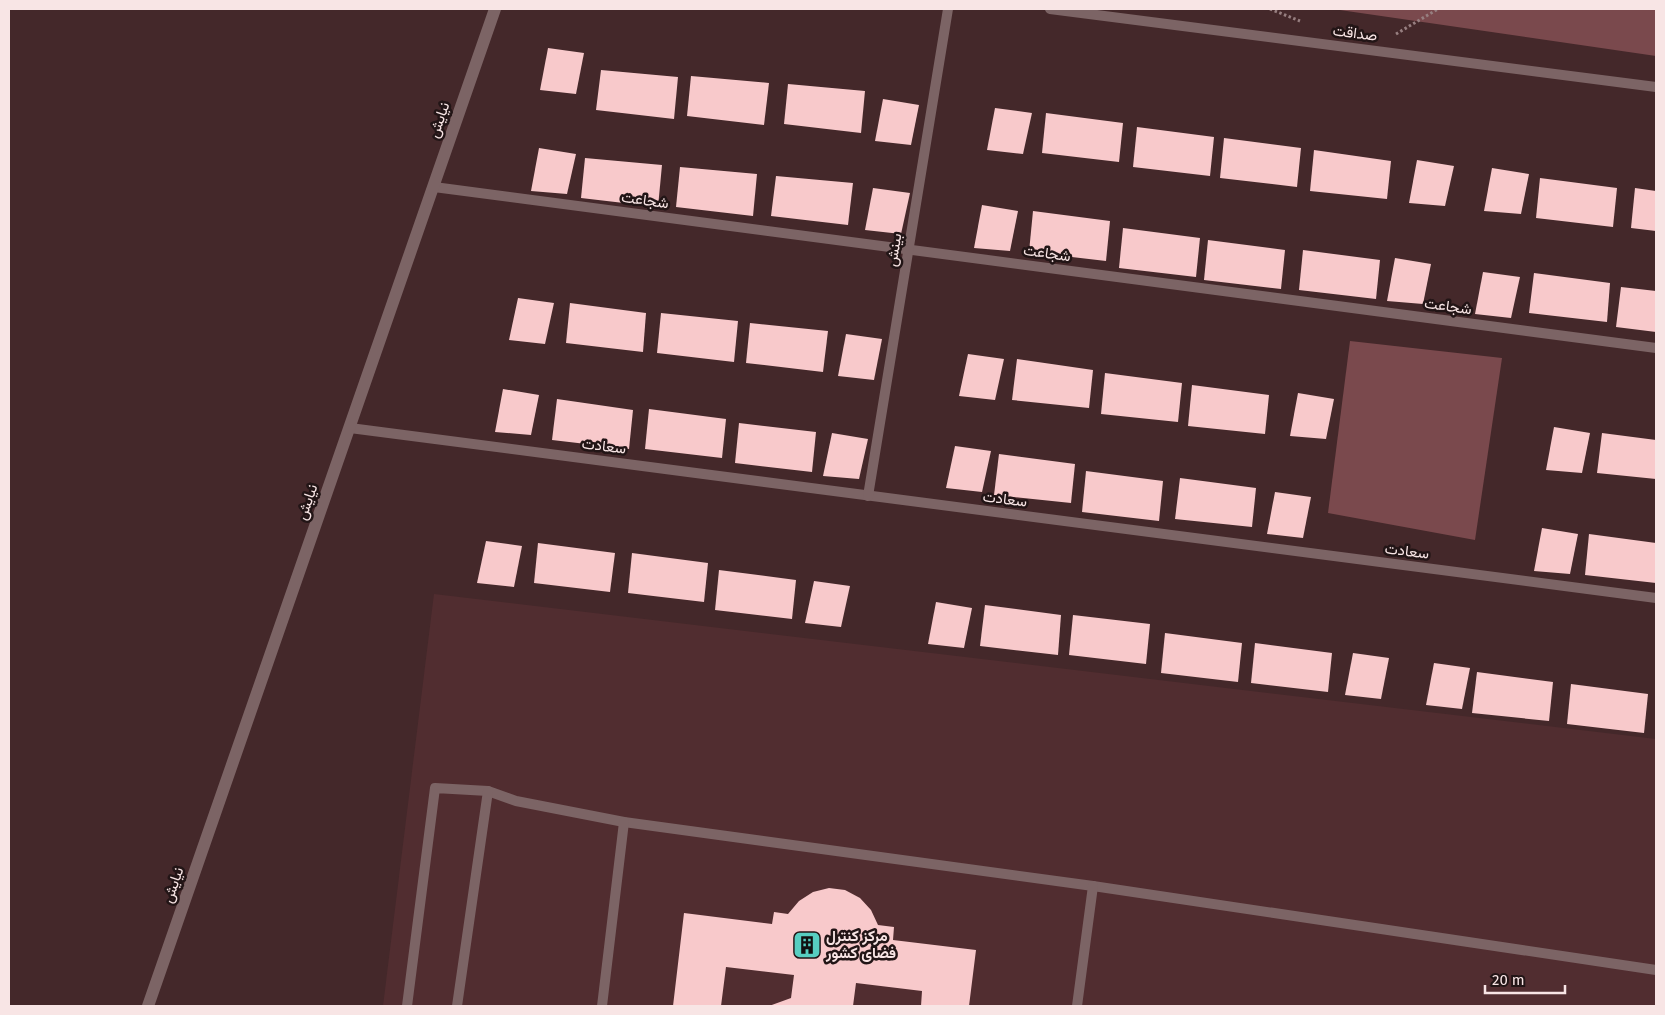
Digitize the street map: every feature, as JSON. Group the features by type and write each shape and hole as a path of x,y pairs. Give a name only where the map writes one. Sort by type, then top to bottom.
{"street":[{"name":"نیایش","path":"148,1006 495,9"}],"lane":[{"name":"بینش","path":"868,496 948,9"},
{"name":"صداقت","path":"1050,9 1656,87"},
{"name":"شجاعت","path":"434,187 1656,348"},
{"name":"سعادت","path":"350,428 1656,598"},
{"path":"407,1006 435,788 488,791 516,801 624,822 1093,886 1656,970"},
{"path":"457,1006 488,791"},
{"path":"602,1006 624,822"},
{"path":"1078,1006 1093,886"}],"shaded area":[{"path":"1333,9 1656,9 1656,56"},
{"path":"1350,341 1502,358 1475,540 1328,513"},
{"name":"مرکز کنترل فضای کشور","path":"434,594 1656,739 1656,1006 383,1006"}],"building":[{"path":"548,48 584,53 576,94 540,90"},
{"path":"601,70 678,77 674,119 596,110"},
{"path":"691,76 769,83 764,125 687,116"},
{"path":"788,84 865,91 861,133 784,124"},
{"path":"883,99 919,105 911,145 875,141"},
{"path":"995,108 1032,113 1023,154 987,150"},
{"path":"1046,113 1123,123 1119,162 1042,153"},
{"path":"1137,127 1214,137 1210,176 1133,167"},
{"path":"1224,138 1301,148 1297,187 1220,178"},
{"path":"539,148 576,154 567,194 531,191"},
{"path":"1314,150 1391,161 1387,199 1310,191"},
{"path":"585,158 662,165 658,207 581,198"},
{"path":"1417,160 1454,166 1445,206 1409,203"},
{"path":"680,167 757,174 753,216 676,207"},
{"path":"1492,168 1529,174 1521,214 1484,211"},
{"path":"776,176 853,183 848,225 771,216"},
{"path":"1540,178 1617,188 1613,227 1536,218"},
{"path":"873,188 910,193 901,234 865,230"},
{"path":"1635,188 1656,191 1656,231 1631,228"},
{"path":"982,205 1018,211 1010,251 974,248"},
{"path":"1033,211 1110,221 1106,261 1029,252"},
{"path":"1123,228 1200,238 1196,277 1119,268"},
{"path":"1208,240 1285,250 1281,289 1204,280"},
{"path":"1303,250 1380,260 1376,299 1299,290"},
{"path":"1395,258 1431,264 1423,304 1387,301"},
{"path":"1483,272 1520,277 1511,318 1475,314"},
{"path":"1534,273 1610,283 1607,322 1529,313"},
{"path":"1621,287 1656,291 1656,332 1616,327"},
{"path":"518,298 554,303 545,344 509,340"},
{"path":"570,303 646,313 643,352 566,343"},
{"path":"661,313 738,321 734,362 657,353"},
{"path":"750,323 828,331 823,372 746,363"},
{"path":"846,334 882,339 874,380 838,376"},
{"path":"968,354 1004,359 995,400 959,396"},
{"path":"1017,359 1093,370 1089,408 1012,400"},
{"path":"1105,373 1182,383 1178,422 1101,414"},
{"path":"1192,385 1269,395 1265,434 1188,426"},
{"path":"503,389 539,395 531,435 495,432"},
{"path":"1298,393 1334,399 1326,439 1290,436"},
{"path":"557,399 633,410 629,449 552,440"},
{"path":"649,409 726,419 722,458 645,449"},
{"path":"739,423 816,432 812,472 735,463"},
{"path":"1554,427 1590,433 1582,473 1546,470"},
{"path":"832,433 868,439 859,479 823,476"},
{"path":"1602,433 1656,440 1656,479 1597,473"},
{"path":"955,446 991,451 982,492 946,488"},
{"path":"999,454 1075,464 1071,503 994,495"},
{"path":"1086,471 1163,481 1159,521 1082,512"},
{"path":"1180,478 1256,488 1252,527 1175,519"},
{"path":"1275,492 1311,497 1303,538 1267,534"},
{"path":"1542,528 1578,534 1570,574 1534,571"},
{"path":"1589,534 1656,543 1656,583 1585,575"},
{"path":"486,541 522,546 514,587 477,583"},
{"path":"538,543 615,553 610,592 534,583"},
{"path":"632,553 708,563 704,602 628,593"},
{"path":"719,570 796,580 792,619 715,610"},
{"path":"814,581 850,586 841,627 805,623"},
{"path":"936,602 972,608 964,648 928,644"},
{"path":"985,605 1061,615 1058,655 980,646"},
{"path":"1073,615 1150,624 1146,664 1069,655"},
{"path":"1165,633 1242,643 1238,682 1161,673"},
{"path":"1255,643 1332,653 1328,692 1251,683"},
{"path":"1353,653 1389,658 1381,699 1345,695"},
{"path":"1434,663 1470,668 1462,709 1426,705"},
{"path":"1477,672 1553,682 1549,721 1472,713"},
{"path":"1571,684 1648,694 1644,733 1567,724"},
{"name":"مرکز کنترل فضای کشور","path":"829,888 845,890 860,898 871,910 878,925 894,927 893,940 976,950 969,1006 921,1006 922,991 856,983 853,1006 769,1006 791,998 794,975 726,967 721,1006 673,1006 684,913 772,924 774,912 788,914 799,901 813,892"}],"place":[{"name":"مرکز کنترل فضای کشور","path":"807,945"}]}
